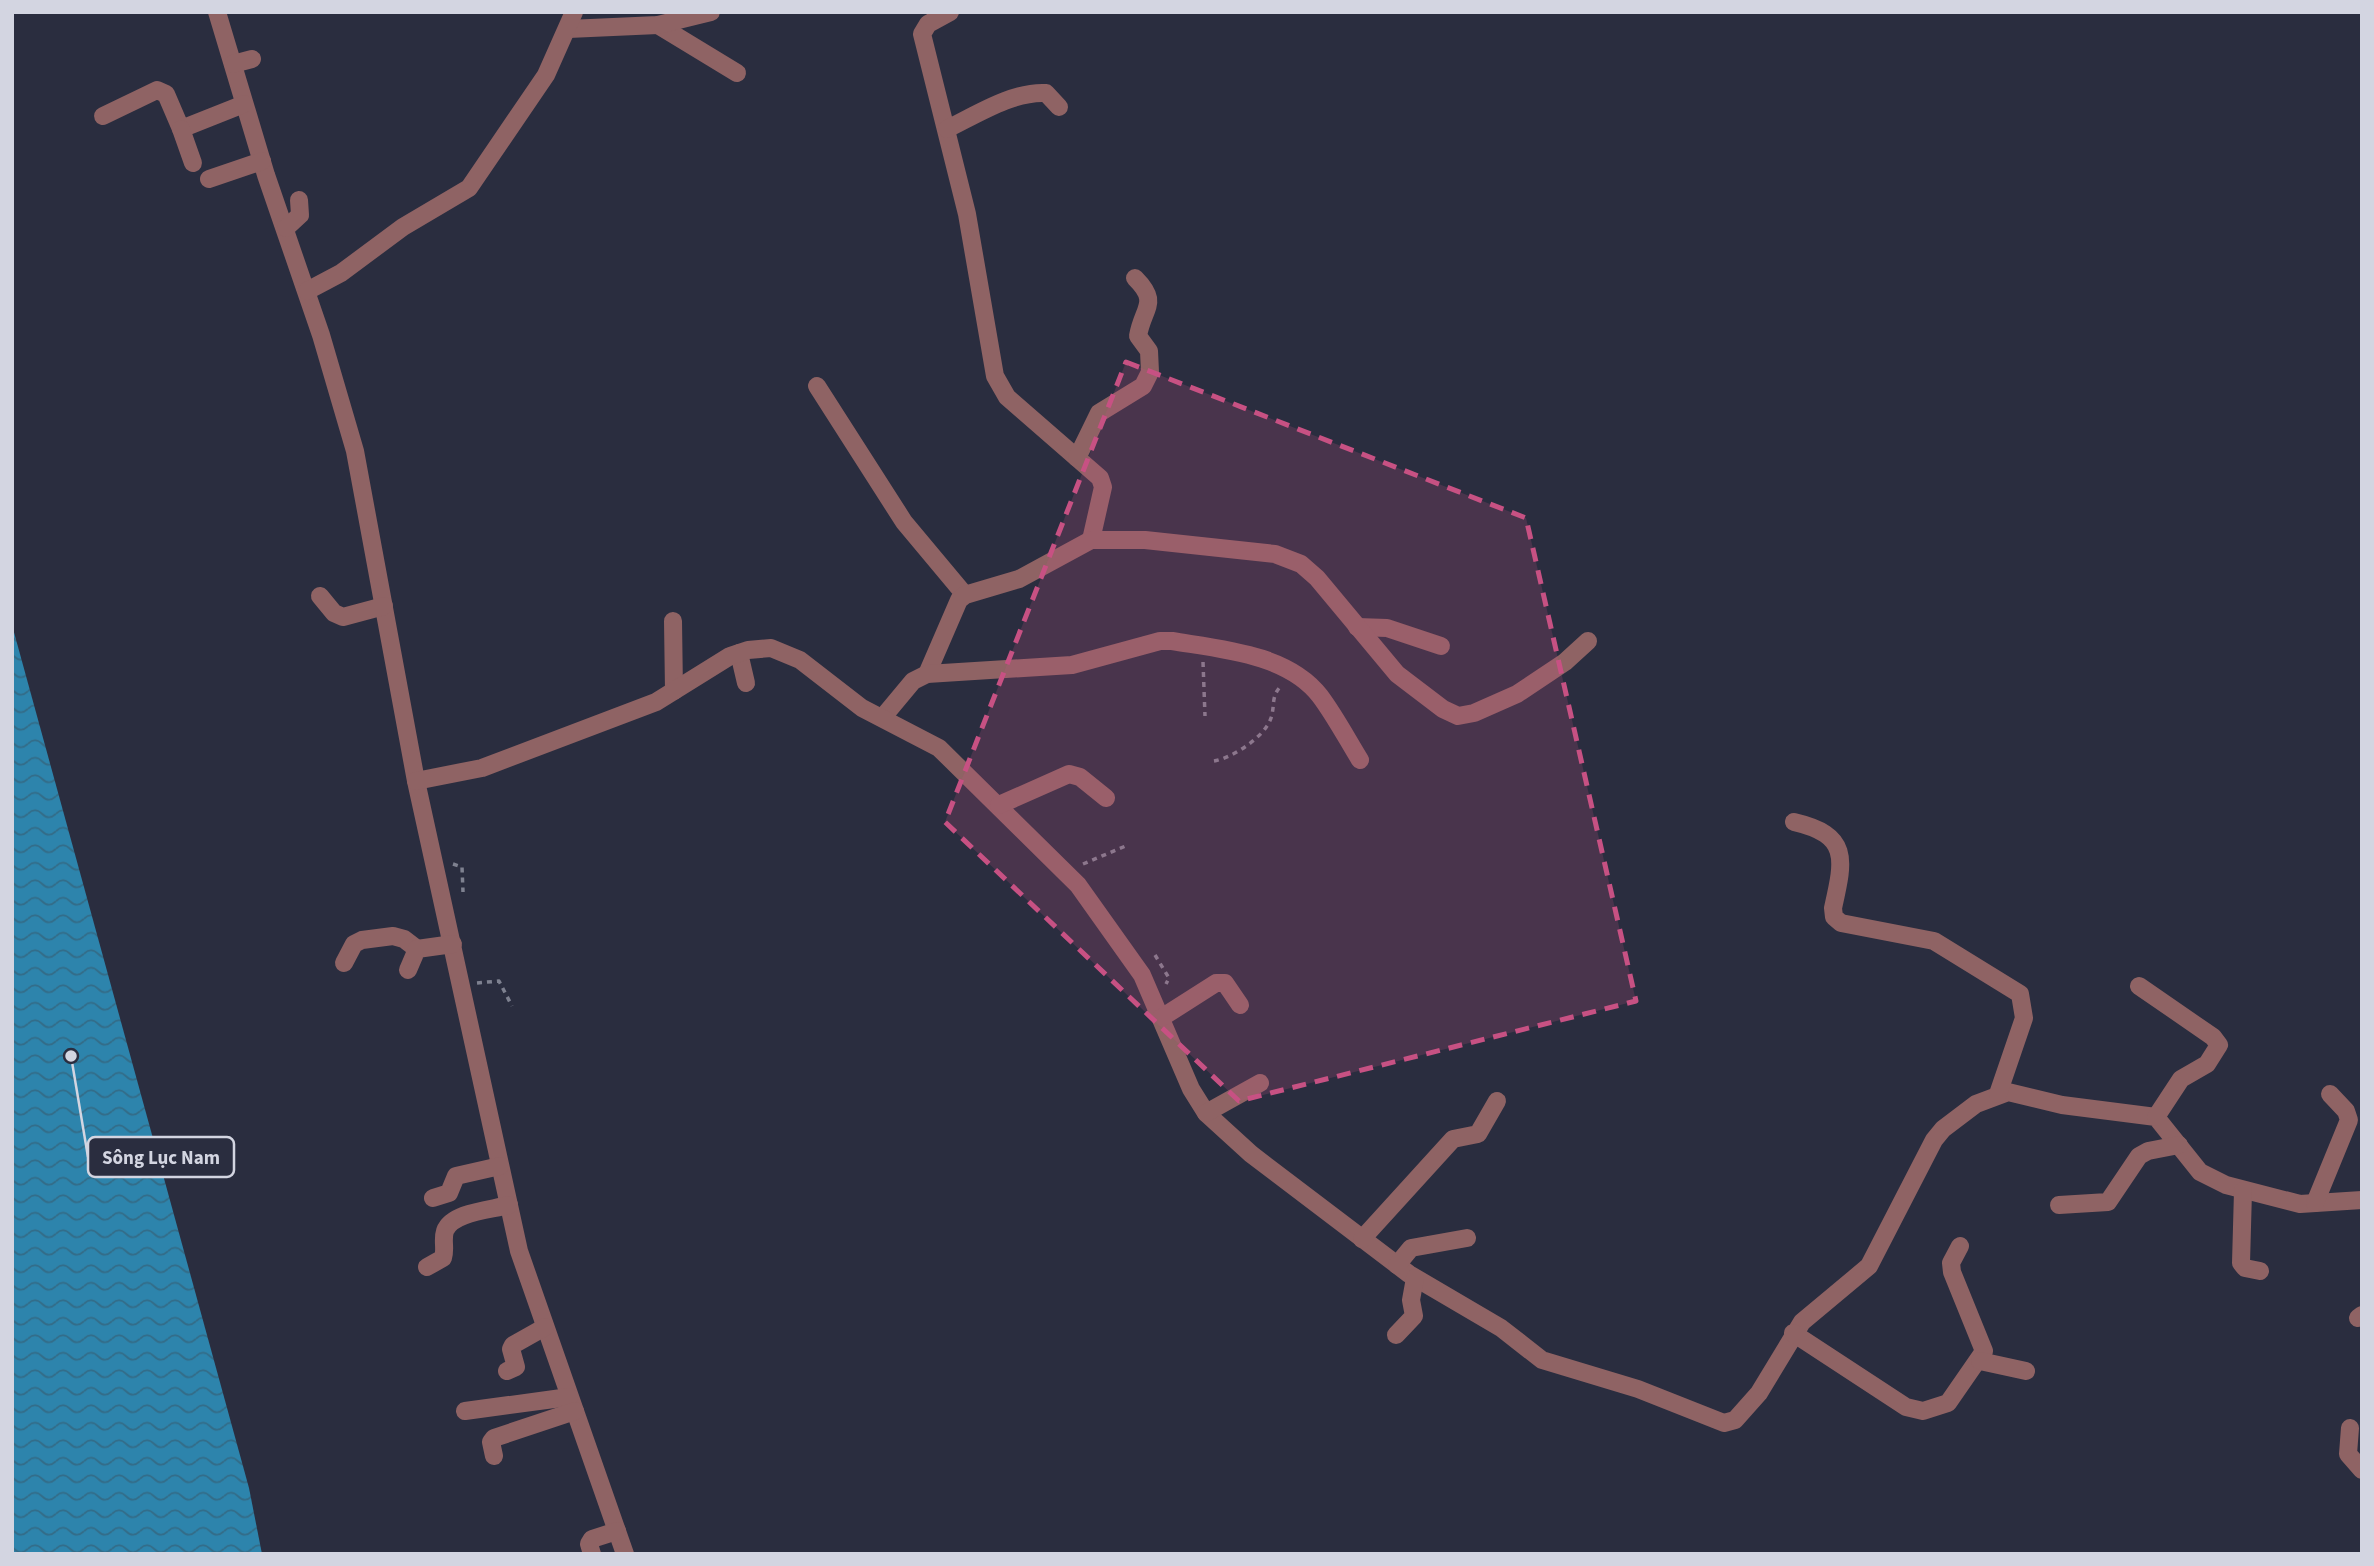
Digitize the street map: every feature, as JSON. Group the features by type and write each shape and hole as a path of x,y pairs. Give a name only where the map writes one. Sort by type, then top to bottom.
{"street":[{"path":"217,12 262,161 307,291 355,451 416,780 519,1251 625,1554"},
{"path":"307,291 341,274 403,227 469,188 545,75 571,21 659,25 711,12"},
{"path":"950,12 928,24 922,34 947,129 999,386 1100,478 1103,487 1091,540"},
{"path":"659,25 737,73"},
{"path":"233,64 252,59"},
{"path":"103,116 158,90 166,94 193,163"},
{"path":"947,129 999,105 1037,92 1046,93 1059,107"},
{"path":"181,129 244,104"},
{"path":"209,179 262,161"},
{"path":"286,228 300,215 299,200"},
{"path":"1077,458 1099,413 1138,390 1150,372 1149,351 1138,336 1151,299 1150,292 1136,278"},
{"path":"817,386 904,522 965,595"},
{"path":"927,674 954,611 965,595 1019,579 1091,540 1145,540 1240,548 1283,556 1301,564 1317,578 1397,674 1443,709 1458,716 1474,713 1517,694 1565,662 1588,641"},
{"path":"320,596 334,613 343,617 384,606"},
{"path":"673,621 674,691"},
{"path":"1357,628 1387,628 1441,646"},
{"path":"883,717 913,681 927,674 1072,665 1160,641 1202,646 1272,663 1293,672 1320,697 1360,760"},
{"path":"416,780 482,768 656,702 739,653 771,648 800,660 862,708 939,748 1062,869 1142,975 1191,1089 1206,1113 1251,1154 1415,1278 1501,1328 1542,1360 1639,1390 1729,1423 1759,1393 1793,1333 1869,1266 1942,1129 1976,1104 1998,1094 2025,1094 2062,1105 2156,1117 2200,1172 2243,1191 2300,1204 2362,1200"},
{"path":"739,653 746,683"},
{"path":"999,805 1069,774 1080,777 1106,798"},
{"path":"1794,822 1817,827 1833,838 1840,852 1833,908 1834,917 1841,923 1934,941 2020,994 2024,1018 1998,1094"},
{"path":"344,964 354,944 362,940 393,936 404,939 417,950 453,944"},
{"path":"408,970 417,950"},
{"path":"1161,1018 1216,983 1225,983 1240,1005"},
{"path":"2138,986 2213,1037 2219,1045 2207,1065 2181,1079 2156,1117"},
{"path":"1206,1113 1260,1083"},
{"path":"2315,1203 2349,1120 2346,1111 2330,1094"},
{"path":"1363,1239 1453,1139 1478,1133 1497,1101"},
{"path":"2059,1205 2108,1202 2139,1156 2148,1151 2179,1145"},
{"path":"433,1198 449,1193 456,1176 500,1166"},
{"path":"2243,1191 2241,1263 2245,1268 2260,1271"},
{"path":"427,1267 443,1258 443,1235 448,1225 456,1219 509,1205"},
{"path":"1397,1265 1411,1248 1467,1238"},
{"path":"1793,1333 1906,1407 1923,1411 1948,1403 1980,1361 1984,1347 1951,1267 1960,1247"},
{"path":"1396,1335 1414,1316 1411,1300 1415,1278"},
{"path":"507,1371 516,1367 510,1349 513,1345 545,1327"},
{"path":"1980,1361 2026,1371"},
{"path":"465,1411 572,1404"},
{"path":"494,1456 491,1442 494,1437 572,1404"},
{"path":"2350,1428 2348,1454 2362,1470"},
{"path":"592,1554 589,1544 592,1539 617,1531"}],"path":[{"path":"1202,646 1205,716"},
{"path":"1214,761 1234,757 1264,729 1271,719 1275,693 1293,672"},
{"path":"1062,869 1069,866 1075,868 1128,845"},
{"path":"461,986 499,981 512,1006"}],"highlighted area":[{"path":"1126,362 1526,518 1636,1001 1239,1101 945,822"}],"water":[{"path":"12,625 249,1488 262,1554 12,1554"}],"place":[{"name":"Sông Lục Nam","path":"71,1056"}]}
